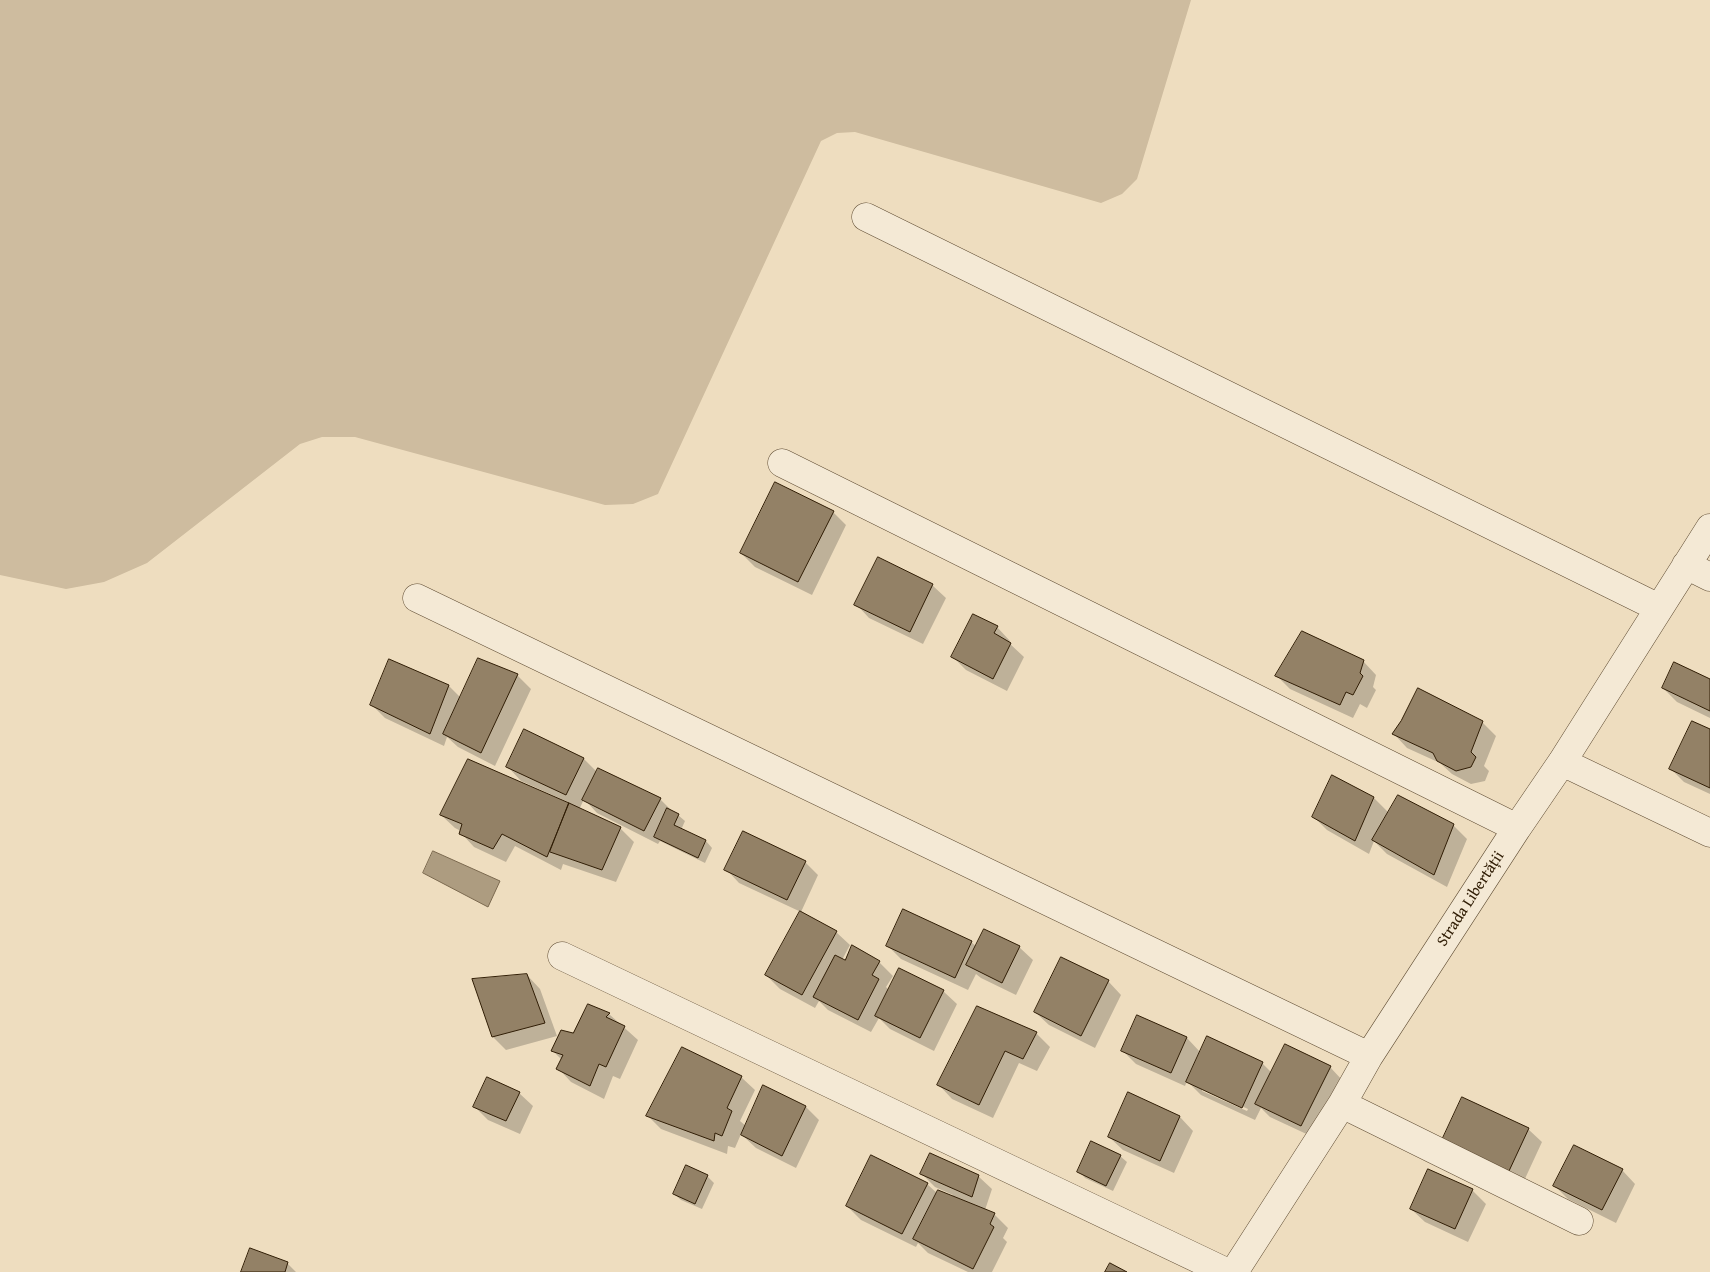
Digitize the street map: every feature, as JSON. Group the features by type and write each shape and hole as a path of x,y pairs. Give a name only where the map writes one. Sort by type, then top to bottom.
{"street":[{"path":"866,217 1659,608"},
{"path":"782,462 1517,828"},
{"name":"Strada Libertății","path":"1234,1272 1342,1104 1369,1056 1562,762 1659,608 1698,571 1710,528"},
{"path":"417,598 1369,1056"},
{"path":"1562,762 1710,833"},
{"path":"562,956 1226,1272"},
{"path":"1342,1104 1578,1221"}],"shaded area":[{"path":"0,0 1191,0 1137,179 1122,194 1101,203 855,132 837,133 821,141 658,494 633,504 605,505 355,437 322,437 300,444 147,563 104,582 66,589 0,575"},
{"path":"433,851 500,881 488,907 423,873"}],"building":[{"path":"775,482 834,511 798,582 740,553"},
{"path":"878,557 933,584 910,632 854,605"},
{"path":"973,614 998,626 994,633 1011,643 993,679 951,657"},
{"path":"1302,631 1364,660 1360,673 1363,676 1353,695 1346,692 1340,705 1275,676"},
{"path":"478,658 518,674 481,753 443,734"},
{"path":"389,659 449,685 430,734 370,705"},
{"path":"1674,662 1710,679 1710,711 1662,688"},
{"path":"1418,688 1483,721 1471,752 1476,757 1471,767 1456,771 1437,761 1433,753 1392,734"},
{"path":"1692,721 1710,729 1710,788 1669,769"},
{"path":"524,729 584,758 566,795 506,767"},
{"path":"468,759 569,803 547,857 502,834 493,849 459,834 462,824 440,815"},
{"path":"598,768 661,798 644,831 582,800"},
{"path":"1332,775 1374,797 1355,841 1312,817"},
{"path":"1398,795 1454,824 1434,875 1372,840"},
{"path":"569,803 621,827 602,870 550,852"},
{"path":"667,808 679,814 674,825 706,840 698,858 654,837"},
{"path":"743,831 806,861 787,900 724,870"},
{"path":"903,909 972,941 955,978 886,946"},
{"path":"800,911 837,931 802,995 765,975"},
{"path":"984,929 1020,946 1002,983 966,965"},
{"path":"852,945 880,961 872,975 879,979 858,1020 813,997 835,955 845,960"},
{"path":"1061,957 1109,980 1081,1036 1034,1012"},
{"path":"899,968 944,990 920,1038 875,1016"},
{"path":"527,974 545,1023 492,1037 472,979"},
{"path":"588,1004 610,1013 606,1017 625,1026 606,1067 599,1064 590,1086 556,1069 563,1055 551,1051 561,1030 573,1033"},
{"path":"977,1006 1037,1032 1023,1059 1005,1051 979,1105 937,1085"},
{"path":"1137,1015 1187,1037 1171,1073 1121,1051"},
{"path":"1207,1036 1263,1062 1242,1108 1186,1082"},
{"path":"1285,1044 1331,1066 1301,1126 1255,1104"},
{"path":"682,1047 742,1076 727,1108 732,1111 722,1136 715,1133 714,1141 646,1116"},
{"path":"487,1077 520,1092 506,1121 473,1107"},
{"path":"763,1085 806,1106 782,1156 741,1135"},
{"path":"1128,1092 1180,1116 1160,1161 1108,1137"},
{"path":"1462,1097 1529,1128 1509,1171 1442,1140"},
{"path":"1091,1141 1121,1155 1106,1186 1077,1172"},
{"path":"1574,1145 1623,1169 1602,1210 1553,1186"},
{"path":"930,1153 979,1175 972,1197 920,1174"},
{"path":"871,1155 928,1183 902,1234 846,1206"},
{"path":"686,1165 708,1175 695,1204 673,1194"},
{"path":"1428,1169 1473,1189 1455,1229 1410,1209"},
{"path":"938,1190 995,1213 990,1224 994,1227 973,1269 913,1239"},
{"path":"250,1248 288,1262 285,1272 241,1272"},
{"path":"1110,1263 1127,1272 1105,1272"}]}
